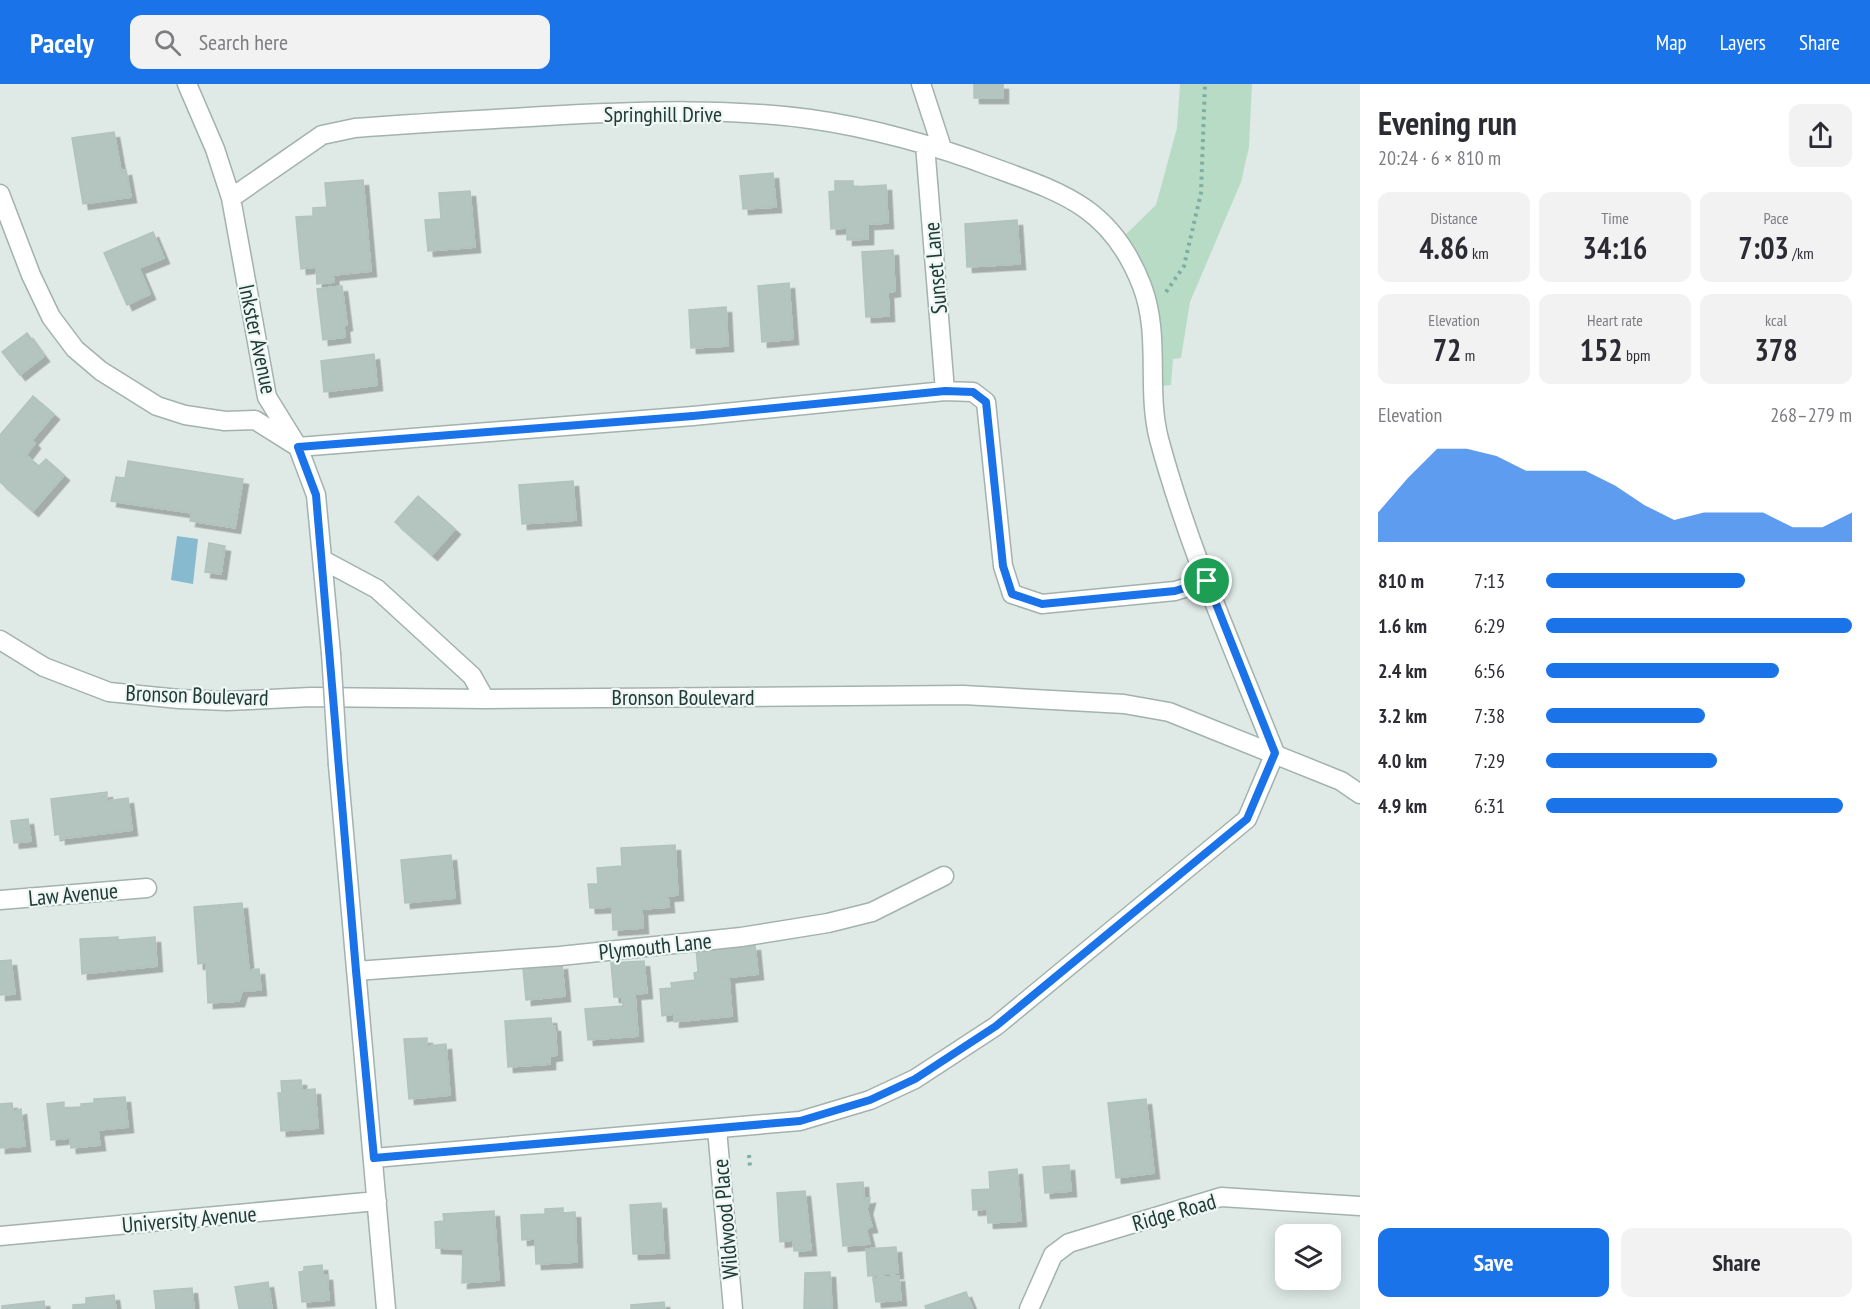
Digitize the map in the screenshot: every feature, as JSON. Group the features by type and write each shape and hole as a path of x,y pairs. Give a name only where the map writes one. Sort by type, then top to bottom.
{"street":[{"name":"Inkster Avenue","path":"187,84 215,149 231,198 267,397 298,447 316,495 386,1309"},
{"name":"Sunset Lane","path":"921,84 934,147 945,391"},
{"name":"Springhill Drive","path":"231,198 322,135 355,128 652,111 811,119 934,147 1048,187 1097,215 1126,255 1143,287 1150,316"},
{"path":"0,194 31,275 51,316 75,349 101,371 157,406 185,415 225,421 255,420 298,447 681,417 945,391 973,392 986,402 1003,566 1012,594 1042,604 1175,591 1207,581"},
{"path":"374,1158 800,1121 870,1100 956,1054 996,1026 1247,819 1275,753 1207,581 1158,436 1150,316"},
{"path":"323,560 377,589 472,676 485,699"},
{"name":"Bronson Boulevard","path":"0,640 45,667 109,692 227,700 311,697 485,699 963,695 1124,704 1169,712 1341,781 1360,794"},
{"name":"Plymouth Lane","path":"356,971 560,956 741,936 828,923 872,912 944,876"},
{"name":"Law Avenue","path":"0,900 147,888"},
{"name":"Wildwood Place","path":"717,1129 733,1309"},
{"name":"Ridge Road","path":"1029,1309 1053,1255 1069,1243 1221,1197 1360,1206"},
{"name":"University Avenue","path":"0,1236 377,1201"}],"path":[{"path":"1150,316 1184,266 1200,193 1205,84"},
{"path":"749,1155 750,1167"}],"green space":[{"path":"1180,84 1252,84 1249,147 1241,182 1190,302 1181,358 1173,359 1171,385 1155,387 1155,321 1119,241 1156,205 1177,128"}],"water":[{"path":"177,536 198,539 193,584 171,580"}],"building":[{"path":"974,84 1003,84 1003,98 974,98"},
{"path":"114,132 121,171 126,170 131,197 83,204 72,138"},
{"path":"773,173 776,207 743,209 740,176"},
{"path":"363,180 371,271 333,275 334,282 317,284 316,267 301,269 296,217 313,216 313,208 327,207 325,183"},
{"path":"835,181 853,181 853,187 886,185 888,223 868,224 868,239 847,240 847,228 831,229 829,192 835,191"},
{"path":"470,191 475,247 428,251 425,220 441,219 439,193"},
{"path":"1017,220 1020,264 967,267 965,224"},
{"path":"153,232 164,258 139,268 150,294 127,305 104,253"},
{"path":"893,250 895,291 888,292 889,316 866,317 862,252"},
{"path":"789,283 793,339 762,342 758,286"},
{"path":"342,286 347,325 344,326 345,337 323,340 317,289"},
{"path":"726,307 728,346 691,348 689,310"},
{"path":"27,333 44,356 20,375 2,352"},
{"path":"374,354 377,385 324,392 321,361"},
{"path":"33,396 54,414 32,440 35,443 26,455 39,466 46,459 64,475 33,511 0,482 0,435"},
{"path":"128,461 243,479 235,528 190,521 192,513 111,501 116,477 125,478"},
{"path":"573,481 576,520 522,524 519,485"},
{"path":"418,496 455,529 432,555 395,522"},
{"path":"209,543 225,546 221,574 205,572"},
{"path":"107,792 107,801 128,798 132,830 60,839 60,834 55,835 51,799"},
{"path":"28,819 31,841 14,843 11,821"},
{"path":"675,845 678,895 668,896 669,907 642,909 643,928 613,930 612,907 590,908 588,884 598,884 597,868 622,866 621,848"},
{"path":"451,855 455,898 405,903 401,860"},
{"path":"242,903 249,970 259,969 261,990 242,991 239,1001 208,1003 206,963 198,964 194,907"},
{"path":"118,937 118,940 155,937 157,966 82,974 80,939"},
{"path":"720,945 721,948 755,945 758,974 729,977 732,1016 674,1022 674,1014 662,1016 660,989 672,988 671,983 695,980 694,973 698,972 696,947"},
{"path":"11,960 15,994 0,995 0,961"},
{"path":"644,961 647,993 635,994 638,1036 588,1040 585,1009 623,1006 622,997 614,997 611,963"},
{"path":"562,964 565,996 526,1000 523,968"},
{"path":"551,1018 552,1026 555,1026 557,1055 550,1056 550,1064 508,1067 505,1021"},
{"path":"427,1038 427,1046 446,1044 450,1095 409,1099 404,1039"},
{"path":"301,1080 302,1090 315,1089 318,1128 281,1131 278,1093 282,1093 281,1081"},
{"path":"125,1097 128,1127 98,1130 100,1145 71,1148 70,1138 51,1140 47,1104 64,1102 64,1108 81,1107 81,1104 94,1103 94,1099"},
{"path":"1146,1099 1154,1173 1116,1178 1108,1103"},
{"path":"12,1103 13,1112 21,1109 25,1146 0,1148 0,1104"},
{"path":"1069,1165 1071,1191 1045,1193 1043,1167"},
{"path":"1017,1169 1021,1221 988,1223 987,1209 973,1210 972,1190 990,1189 989,1172"},
{"path":"863,1182 864,1199 870,1198 867,1209 872,1227 866,1228 870,1244 843,1246 837,1184"},
{"path":"805,1191 811,1250 794,1251 793,1240 780,1242 777,1193"},
{"path":"661,1203 664,1253 633,1254 630,1205"},
{"path":"563,1208 563,1213 575,1212 577,1262 536,1264 535,1239 522,1240 521,1215 545,1214 545,1209"},
{"path":"494,1211 499,1280 462,1283 463,1249 436,1248 435,1222 444,1221 443,1214"},
{"path":"896,1247 898,1273 868,1276 866,1249"},
{"path":"322,1265 323,1275 327,1275 329,1300 302,1302 299,1272 304,1271 304,1267"},
{"path":"830,1272 832,1309 804,1309 805,1273"},
{"path":"899,1276 901,1300 876,1302 873,1278"},
{"path":"268,1282 272,1309 239,1309 235,1287"},
{"path":"192,1288 194,1309 156,1309 154,1291"},
{"path":"966,1292 973,1309 926,1309 925,1306"},
{"path":"114,1295 116,1309 73,1309 73,1305 86,1304 86,1298"},
{"path":"44,1301 45,1309 2,1309 2,1306"},
{"path":"664,1302 665,1309 631,1309 631,1305"}],"route":[{"path":"945,391 973,392 986,402 1003,566 1012,594 1042,604 1175,591 1207,581 1275,753 1247,819 996,1026 956,1054 915,1079 870,1100 800,1121 511,1148 374,1158 338,765 323,560 316,495 298,447 693,416 945,391"}]}
